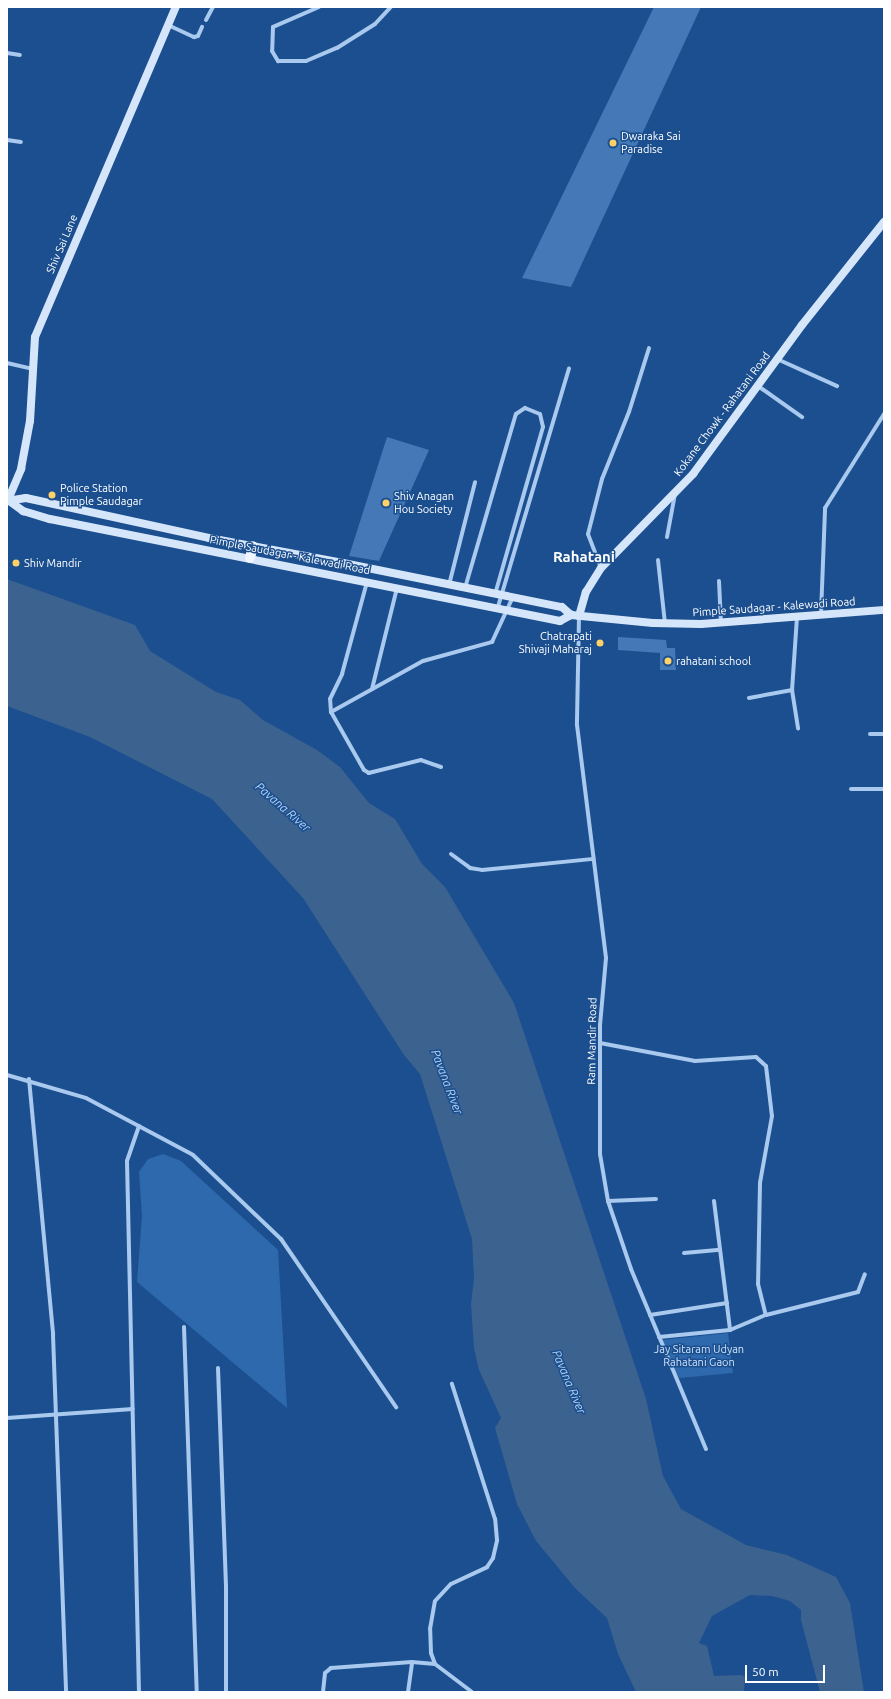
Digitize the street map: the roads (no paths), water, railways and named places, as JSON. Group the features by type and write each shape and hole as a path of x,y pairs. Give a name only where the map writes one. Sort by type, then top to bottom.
{"main road":[{"name":"Shiv Sai Lane","path":"8,500 21,469 30,421 35,337 176,7"},
{"name":"Kokane Chowk - Rahatani Road","path":"575,616 586,592 601,568 675,494 777,359 884,222"},
{"name":"Pimple Saudagar - Kalewadi Road","path":"8,500 26,498 512,599 562,607 575,616"},
{"name":"Pimple Saudagar - Kalewadi Road","path":"8,500 23,511 50,519 368,581 497,610 560,621 575,616 665,624 721,623 884,610"},
{"path":"250,558 253,546"}],"street":[{"path":"206,20 213,7"},
{"path":"319,7 273,27 270,34 272,51 278,61 294,63 325,54 374,24 391,7"},
{"path":"168,25 194,37 198,36 202,27"},
{"path":"7,53 20,55"},
{"path":"7,140 21,142"},
{"path":"601,568 588,534 602,479 629,412 649,348"},
{"path":"777,359 836,386"},
{"path":"7,363 32,369"},
{"path":"498,596 569,368"},
{"path":"758,386 802,417"},
{"path":"464,589 516,414 525,408 540,414 543,427 498,596 497,610"},
{"path":"821,614 825,508 884,414"},
{"path":"449,585 475,482"},
{"path":"667,538 675,494"},
{"path":"658,560 665,624"},
{"path":"368,581 342,674 330,699 331,712 364,770 369,773 421,760 441,767"},
{"path":"719,581 721,623"},
{"path":"372,689 397,587"},
{"path":"331,712 423,661 492,642 508,612 512,599"},
{"name":"Ram Mandir Road","path":"575,616 577,725 606,958 600,1043 600,1154 608,1201 650,1315 706,1449"},
{"path":"797,617 792,690 798,729"},
{"path":"749,698 792,690"},
{"path":"870,734 884,734"},
{"path":"851,789 884,789"},
{"path":"451,854 470,868 482,870 593,859"},
{"path":"600,1043 695,1061 756,1057 766,1066 772,1116 760,1183 758,1284 766,1315"},
{"path":"7,1075 29,1079 86,1098 193,1155 281,1239 396,1407"},
{"path":"29,1079 54,1334 66,1692"},
{"path":"139,1126 127,1161 139,1692"},
{"path":"608,1201 656,1199"},
{"path":"714,1201 730,1330"},
{"path":"684,1253 720,1250"},
{"path":"660,1337 730,1330 766,1315 858,1292 865,1274"},
{"path":"650,1315 727,1303"},
{"path":"184,1327 197,1692"},
{"path":"218,1368 226,1587 226,1692"},
{"path":"435,1664 431,1653 430,1629 435,1601 451,1584 487,1567 493,1558 497,1540 495,1519 452,1384"},
{"path":"7,1418 56,1416 133,1409"},
{"path":"408,1692 412,1662"},
{"path":"323,1692 326,1673 331,1668 412,1662 435,1664 472,1692"}],"water":[{"name":"Pavana River","path":"7,579 135,625 150,651 216,692 240,700 263,720 317,750 340,767 369,803 395,819 422,864 445,887 514,1003 646,1399 663,1476 681,1509 746,1545 787,1555 836,1577 850,1603 864,1692 820,1692 801,1620 801,1610 790,1601 772,1596 750,1595 712,1616 699,1643 707,1646 714,1676 741,1675 745,1677 744,1692 636,1692 618,1654 607,1618 575,1588 536,1541 517,1504 495,1428 501,1418 479,1370 474,1348 471,1304 474,1278 472,1239 420,1074 404,1055 303,898 212,799 90,737 7,706"}],"place":[{"name":"Dwaraka Sai Paradise","path":"613,143"},
{"name":"Police Station Pimple Saudagar","path":"52,495"},
{"name":"Shiv Anagan Hou Society","path":"386,503"},
{"name":"Shiv Mandir","path":"16,563"},
{"name":"Chatrapati Shivaji Maharaj","path":"600,643"},
{"name":"rahatani school","path":"668,661"}],"district":[{"name":"Rahatani","path":"584,557"}],"park label":[{"name":"Jay Sitaram Udyan Rahatani Gaon","path":"699,1356"}]}
